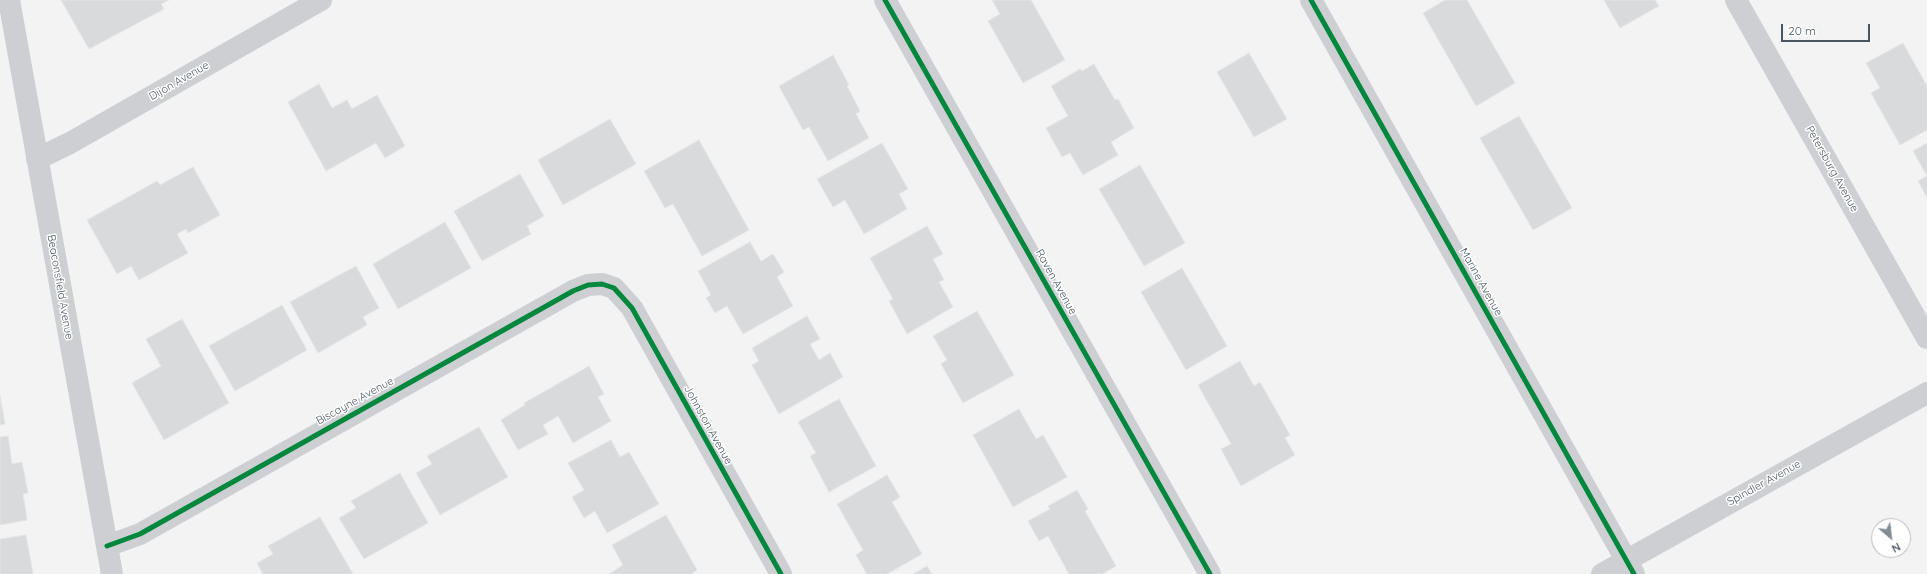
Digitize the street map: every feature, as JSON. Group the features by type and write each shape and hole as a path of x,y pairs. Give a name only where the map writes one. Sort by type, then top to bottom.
{"street":[{"name":"Beaconsfield Avenue","path":"9,0 112,574"},
{"name":"Dijon Avenue","path":"37,159 70,143 321,0"},
{"name":"Raven Avenue","path":"886,0 1210,574"},
{"name":"Marine Avenue","path":"1311,0 1630,567"},
{"name":"Petersburg Avenue","path":"1736,0 1927,338"},
{"name":"Biscayne Avenue","path":"107,546 140,534 573,291 588,285 602,284 614,288"},
{"name":"Johnston Avenue","path":"614,288 632,308 781,574"},
{"name":"Spindler Avenue","path":"1602,574 1630,567 1927,393"}],"building":[{"path":"61,0 169,0 161,4 164,9 89,49"},
{"path":"992,0 1031,0 1065,60 1023,83 988,21 1000,14"},
{"path":"1445,0 1467,0 1515,83 1476,106 1423,13"},
{"path":"1604,0 1655,0 1659,6 1620,28"},
{"path":"1903,43 1927,86 1927,130 1900,145 1871,93 1880,88 1866,63"},
{"path":"1249,53 1287,119 1254,137 1217,72"},
{"path":"833,55 849,85 847,86 860,111 856,114 869,138 828,161 809,127 803,130 779,86"},
{"path":"1094,64 1115,100 1118,99 1134,128 1111,142 1118,155 1083,175 1070,153 1062,157 1046,128 1068,116 1051,86 1080,69 1082,71"},
{"path":"319,84 332,108 347,100 352,109 377,95 405,146 385,158 376,143 326,171 288,102"},
{"path":"1519,116 1572,208 1533,230 1480,138"},
{"path":"610,119 636,164 563,205 538,160"},
{"path":"699,140 749,230 702,256 673,204 665,208 644,171"},
{"path":"882,143 908,189 899,194 907,209 864,234 845,200 833,207 817,179"},
{"path":"1927,143 1927,176 1913,151"},
{"path":"1140,165 1185,243 1144,266 1099,189"},
{"path":"193,167 220,215 188,233 186,229 177,234 188,253 139,280 131,266 117,274 87,220 157,181 160,185"},
{"path":"520,174 544,216 527,226 531,234 482,261 454,211"},
{"path":"1927,176 1927,198 1918,181"},
{"path":"445,222 471,268 398,309 373,264"},
{"path":"927,226 943,254 933,259 944,280 939,282 953,307 907,334 889,301 893,299 870,258"},
{"path":"750,242 761,261 773,254 784,272 777,277 793,306 743,334 727,306 715,313 706,298 711,295 698,271"},
{"path":"356,266 379,308 363,317 367,325 318,353 290,302"},
{"path":"1182,268 1227,346 1186,370 1141,292"},
{"path":"282,305 307,350 235,391 209,346"},
{"path":"977,311 1014,375 963,403 941,364 947,360 933,336"},
{"path":"807,316 820,339 810,344 819,360 830,353 843,377 779,414 752,365 759,361 752,348"},
{"path":"182,319 229,403 164,440 132,383 161,366 146,339"},
{"path":"1240,361 1254,386 1260,382 1290,435 1285,438 1295,455 1241,486 1221,449 1231,444 1198,385"},
{"path":"589,366 604,394 598,397 611,421 573,443 558,416 543,425 548,434 518,450 501,420 525,405 524,403"},
{"path":"0,396 5,424 0,425"},
{"path":"839,399 876,466 829,492 810,456 816,453 798,422"},
{"path":"1019,409 1036,439 1043,435 1067,477 1013,507 973,435"},
{"path":"479,427 508,477 440,515 416,473 432,464 427,456"},
{"path":"8,436 12,464 22,462 28,493 23,494 27,520 0,525 0,437"},
{"path":"611,440 620,457 629,452 659,504 607,533 595,511 584,518 572,497 584,490 568,463"},
{"path":"400,473 428,523 364,559 339,518 356,508 351,501"},
{"path":"887,475 900,497 892,502 922,554 887,574 867,574 856,555 863,550 837,504"},
{"path":"1077,490 1088,509 1085,511 1116,566 1102,574 1069,574 1048,536 1039,541 1028,521 1050,509 1048,506"},
{"path":"666,515 697,570 691,574 609,574 623,565 612,545"},
{"path":"320,517 353,574 263,574 257,563 273,554 268,546"},
{"path":"26,535 33,574 0,574 0,539"},
{"path":"927,566 932,574 913,574"}],"cycle path":[{"path":"885,0 1210,574"},
{"path":"1311,0 1634,574"},
{"path":"107,546 140,534 573,291 588,285 602,284 614,288 632,308 781,574"}]}
